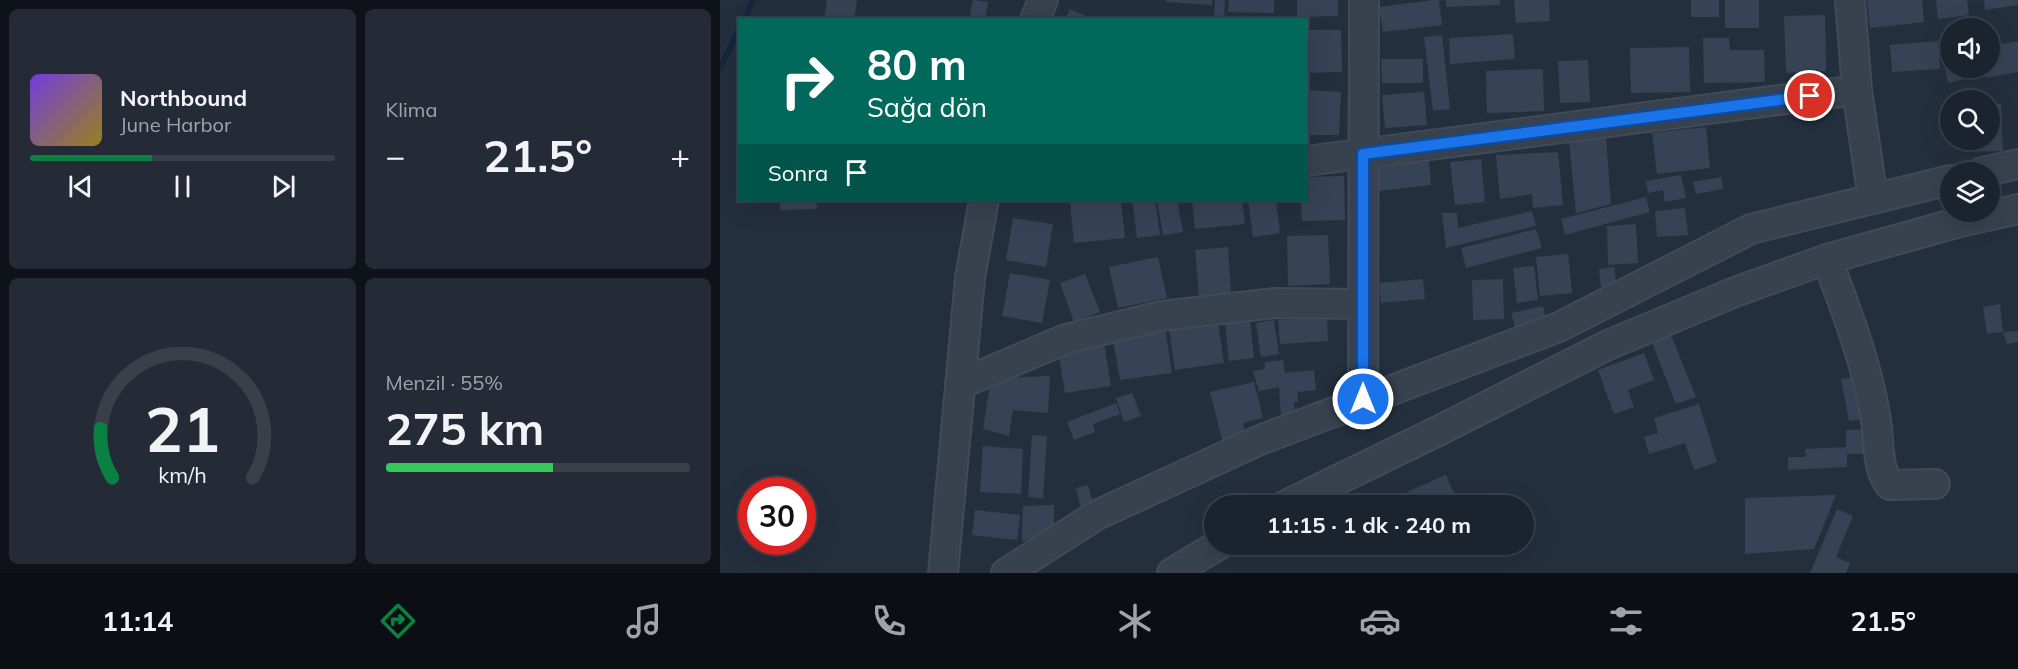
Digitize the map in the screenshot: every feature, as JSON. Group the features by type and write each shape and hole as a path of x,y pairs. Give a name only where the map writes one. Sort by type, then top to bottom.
{"street":[{"path":"1036,18 1043,0"},
{"path":"1363,399 1364,0"},
{"path":"1850,0 1857,90 1873,199"},
{"path":"1308,161 1857,90"},
{"path":"2000,168 2018,164"},
{"path":"1006,573 1097,515 1260,440 1363,399 1559,327 1752,229 1940,182"},
{"path":"943,573 970,278 990,201"},
{"path":"1307,495 1608,345 1736,292 1827,259 1960,222 2018,209"},
{"path":"1827,259 1861,360 1876,418 1883,477 1890,485 1935,484"},
{"path":"960,384 1066,339 1161,316 1276,303 1363,304"},
{"path":"1172,573 1204,554"}],"building":[{"path":"827,0 857,0 854,18 824,18"},
{"path":"973,0 988,2 985,18 969,18"},
{"path":"1166,0 1212,0 1212,5 1166,2"},
{"path":"1215,0 1225,0 1224,18 1214,18"},
{"path":"1229,0 1274,0 1274,13 1228,12"},
{"path":"1297,0 1338,0 1338,16 1297,17"},
{"path":"1439,0 1442,25 1383,32 1379,7"},
{"path":"1446,0 1500,0 1500,5 1446,7"},
{"path":"1514,0 1549,0 1550,21 1516,23"},
{"path":"1691,0 1719,0 1719,17 1691,17"},
{"path":"1725,0 1759,0 1759,28 1725,28"},
{"path":"1867,0 1922,0 1924,22 1870,28"},
{"path":"1936,0 1967,0 1969,15 1938,19"},
{"path":"1984,0 2018,0 2018,5 1985,10"},
{"path":"1070,9 1090,18 1066,18"},
{"path":"1825,15 1826,71 1786,73 1784,16"},
{"path":"1308,30 1341,30 1342,72 1308,73"},
{"path":"1513,34 1515,59 1450,64 1449,38"},
{"path":"1442,35 1450,109 1433,111 1424,37"},
{"path":"1703,38 1729,38 1730,50 1764,50 1765,82 1704,83"},
{"path":"1938,41 1940,69 1892,72 1890,45"},
{"path":"2018,41 2018,72 2000,75 2000,44"},
{"path":"1689,47 1690,92 1631,93 1630,48"},
{"path":"1381,59 1423,59 1423,83 1382,83"},
{"path":"1588,60 1590,102 1560,103 1558,61"},
{"path":"1543,69 1544,111 1487,113 1486,71"},
{"path":"1947,78 1969,78 1948,83"},
{"path":"1308,90 1341,92 1339,135 1308,135"},
{"path":"1424,92 1427,125 1385,128 1382,95"},
{"path":"2001,104 2003,151 1963,152 1963,150 2000,150"},
{"path":"1706,127 1710,168 1657,174 1652,133"},
{"path":"1606,137 1611,204 1576,213 1569,141"},
{"path":"1558,152 1563,205 1533,208 1532,194 1500,199 1496,155"},
{"path":"1481,159 1485,202 1455,205 1450,162"},
{"path":"1429,160 1431,185 1379,191 1377,166"},
{"path":"1681,175 1686,198 1665,202 1663,190 1648,193 1646,181"},
{"path":"1344,176 1345,220 1302,221 1301,201 1308,201 1308,177"},
{"path":"1721,177 1723,189 1696,194 1693,182"},
{"path":"1646,197 1650,212 1565,235 1561,219"},
{"path":"780,201 816,201 817,209 780,210"},
{"path":"1121,201 1125,238 1074,243 1070,203"},
{"path":"1132,201 1155,201 1160,235 1137,238"},
{"path":"1157,201 1177,201 1183,232 1163,235"},
{"path":"1192,201 1242,201 1245,224 1195,229"},
{"path":"1248,201 1276,201 1280,233 1253,237"},
{"path":"1685,208 1688,235 1657,237 1655,211"},
{"path":"1532,211 1536,226 1446,248 1442,213 1457,213 1458,228"},
{"path":"1013,218 1053,224 1046,267 1006,260"},
{"path":"1636,224 1638,263 1608,265 1607,226"},
{"path":"1536,229 1542,248 1466,268 1461,248"},
{"path":"1328,235 1330,284 1288,286 1287,236"},
{"path":"1228,247 1231,293 1199,296 1195,250"},
{"path":"1568,254 1572,293 1540,296 1536,257"},
{"path":"1158,257 1167,298 1118,308 1109,267"},
{"path":"1534,266 1538,300 1517,303 1513,268"},
{"path":"1614,267 1617,286 1601,288 1599,269"},
{"path":"1010,273 1050,280 1042,323 1002,316"},
{"path":"1085,274 1100,312 1074,322 1060,283"},
{"path":"1423,279 1425,299 1381,303 1379,283"},
{"path":"1503,279 1504,319 1473,320 1472,280"},
{"path":"2000,304 2003,332 1987,334 1983,307"},
{"path":"1543,306 1546,320 1515,327 1511,313"},
{"path":"1327,317 1328,341 1280,344 1278,320"},
{"path":"1250,320 1254,358 1229,361 1225,323"},
{"path":"1274,320 1279,354 1261,357 1256,323"},
{"path":"1218,322 1224,363 1175,370 1169,329"},
{"path":"1165,327 1172,373 1120,380 1112,335"},
{"path":"2018,331 2018,342 2007,344 2003,332"},
{"path":"1670,332 1696,397 1676,404 1651,340"},
{"path":"1104,343 1111,386 1065,393 1058,350"},
{"path":"1644,353 1654,380 1628,390 1634,407 1614,414 1598,370"},
{"path":"1283,360 1285,373 1314,370 1316,390 1297,392 1298,402 1294,402 1295,417 1281,418 1279,387 1259,391 1253,371 1265,369 1265,362"},
{"path":"1050,376 1048,413 1013,410 1009,436 983,429 991,378"},
{"path":"1857,376 1864,419 1849,421 1841,379"},
{"path":"1254,382 1263,418 1243,423 1245,432 1222,440 1210,392"},
{"path":"1132,393 1141,416 1124,422 1116,398"},
{"path":"1116,403 1120,414 1093,424 1095,432 1074,440 1067,422"},
{"path":"1699,404 1717,462 1694,470 1685,443 1649,454 1644,437 1658,433 1654,418"},
{"path":"1870,429 1871,454 1847,454 1847,467 1788,470 1788,457 1806,457 1805,449 1846,447 1846,430"},
{"path":"1032,435 1047,436 1043,498 1028,497"},
{"path":"983,446 1023,449 1021,494 980,492"},
{"path":"1446,475 1454,493 1408,495 1407,492"},
{"path":"1088,485 1093,503 1081,510 1076,488"},
{"path":"1836,495 1814,549 1745,554 1745,498"},
{"path":"1054,505 1054,531 1022,542 1023,506"},
{"path":"1837,509 1853,516 1836,557 1850,563 1846,573 1810,573"},
{"path":"975,510 1020,515 1017,540 972,535"}],"waterway":[{"path":"745,18 753,0"},
{"path":"720,68 738,32"}],"route":[{"path":"1363,399 1363,154 1810,96"}]}
